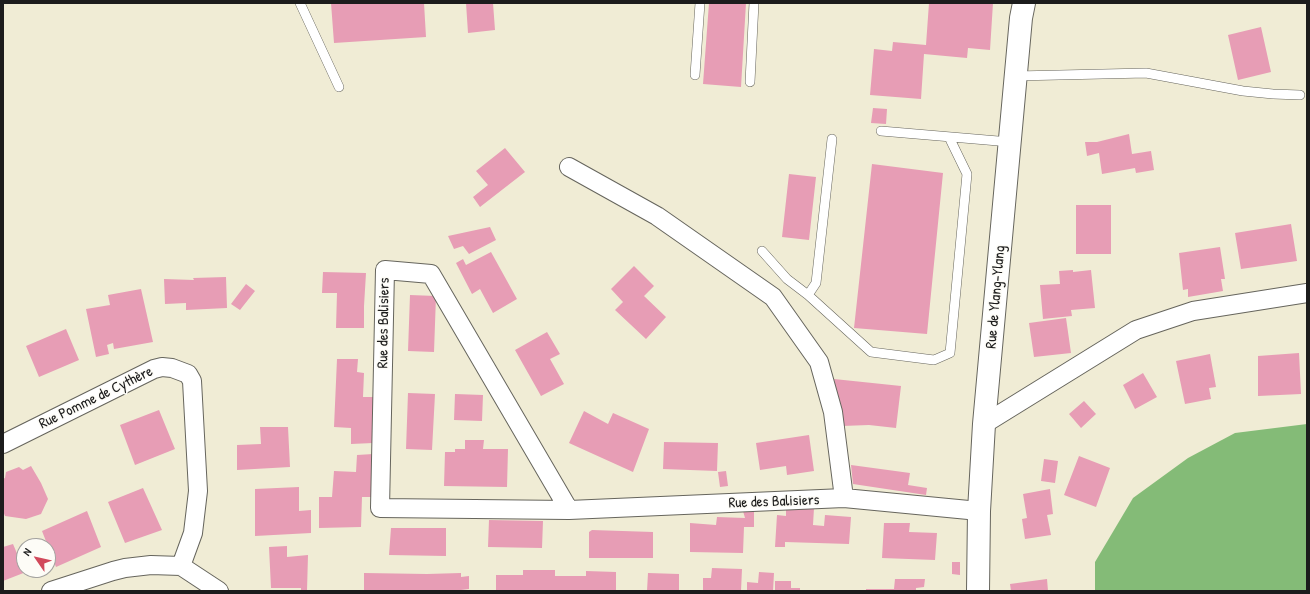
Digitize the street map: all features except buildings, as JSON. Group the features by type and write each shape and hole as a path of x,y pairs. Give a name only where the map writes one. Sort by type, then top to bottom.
{"street":[{"name":"Rue de Ylang-Ylang","path":"978,591 979,511 984,424 1024,3"},
{"path":"569,167 657,216 773,297 819,362 833,412 844,498"},
{"name":"Rue des Balisiers","path":"569,510 431,274 385,270 380,508 569,510 844,498 979,511"},
{"path":"984,424 1136,330 1193,311 1307,293"},
{"name":"Rue Pomme de Cythère","path":"3,444 154,369 162,367 172,368 188,374 192,381 198,491 193,534 181,566"},
{"path":"51,591 126,568 151,565 181,566 219,591"}],"lane":[{"path":"300,3 339,87"},
{"path":"695,75 700,3"},
{"path":"750,82 754,3"},
{"path":"1016,76 1146,73 1243,91 1300,95"},
{"path":"881,131 1010,142"},
{"path":"762,250 787,279 808,295 871,352 934,360 950,353 967,174 949,137"},
{"path":"808,295 816,283 832,139"}],"green space":[{"path":"1307,424 1307,591 1095,591 1095,562 1133,498 1188,458 1235,433"}]}
